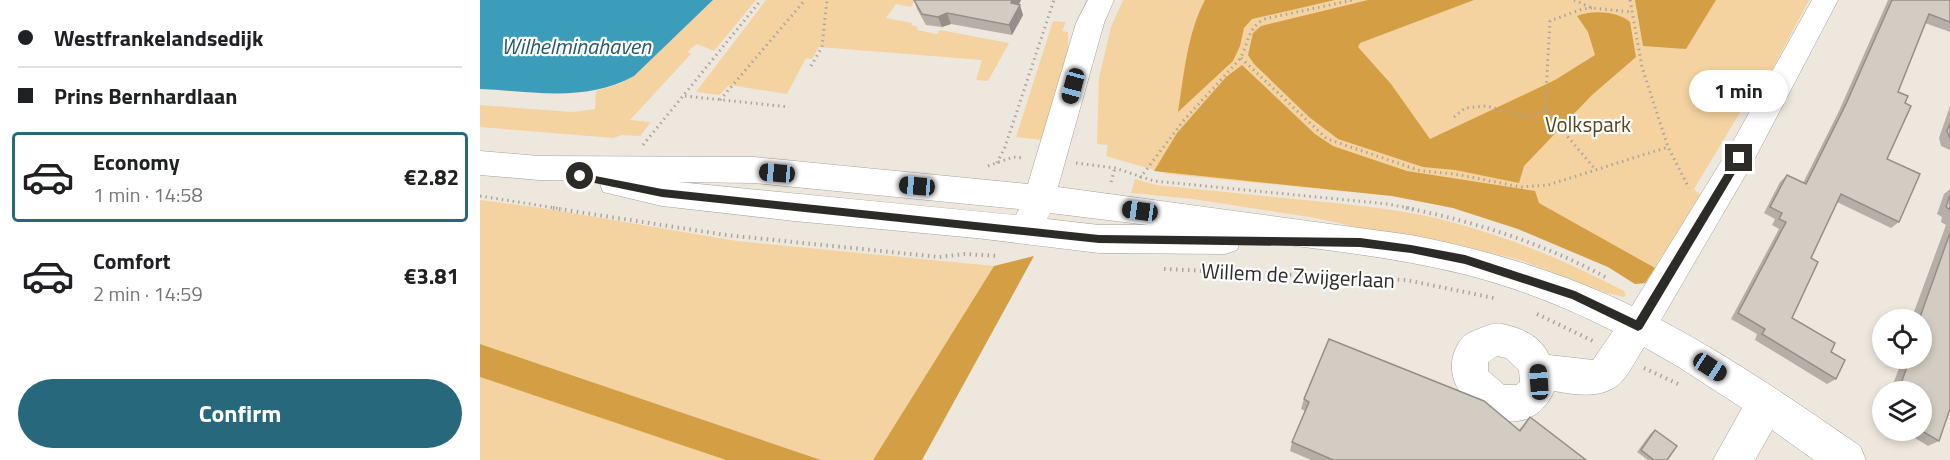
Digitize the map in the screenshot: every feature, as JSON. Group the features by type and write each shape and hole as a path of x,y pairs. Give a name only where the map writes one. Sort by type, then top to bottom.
{"street":[{"path":"1028,230 1052,160 1090,24 1101,0"},
{"path":"1538,370 1571,376 1599,376 1614,364 1705,218 1774,98 1824,0"},
{"path":"480,163 539,168"},
{"name":"Willem de Zwijgerlaan","path":"539,168 662,193 1099,239 1360,243"},
{"name":"Willem de Zwijgerlaan","path":"539,168 754,170 1039,198 1465,260 1575,296 1628,340 1690,354 1767,403 1846,460"},
{"path":"735,201 754,170"},
{"path":"1733,460 1767,403"}],"path":[{"path":"639,150 761,0"},
{"path":"720,100 805,0"},
{"path":"811,66 822,47 827,0"},
{"path":"997,163 1005,147 1054,0"},
{"path":"1115,168 1140,178 1186,116 1241,58 1247,45 1249,30 1255,23 1264,19 1353,0"},
{"path":"1574,0 1592,8"},
{"path":"1630,0 1642,67 1668,147 1705,218"},
{"path":"1595,169 1545,110 1544,96 1551,38 1550,21 1582,9 1632,12"},
{"path":"1241,58 1327,139 1421,171 1455,174 1521,187 1548,185 1668,147"},
{"path":"684,96 789,107"},
{"path":"1454,117 1466,108 1486,106 1530,117 1545,110"},
{"path":"480,196 726,235 939,257 965,254 1009,257"},
{"name":"Willem de Zwijgerlaan","path":"1163,269 1406,280 1503,300"},
{"path":"1535,313 1628,340"}],"green space":[{"path":"713,0 756,0 714,51 697,44 687,52 691,54 630,120 651,122 640,136 622,135 613,138 480,127 480,105 572,112 595,109 596,91 619,84 634,76"},
{"path":"766,0 915,0 911,7 896,4 886,18 912,23 911,25 918,27 917,30 937,34 940,30 1009,43 988,81 976,80 982,60 819,47 812,59 806,58 787,94 729,85 719,95 696,92"},
{"name":"Volkspark","path":"1123,0 1809,0 1757,99 1750,96 1694,189 1700,195 1693,207 1645,283 1635,284 1608,267 1518,229 1453,208 1392,196 1168,174 1106,156 1108,145 1097,144 1099,78 1111,27"},
{"path":"1053,21 1066,22 1062,31 1068,32 1068,61 1043,140 1016,137"},
{"path":"1135,179 1156,185 1368,207 1438,219 1477,229 1542,252 1624,291 1626,295 1624,297 1607,293 1520,260 1454,244 1383,233 1316,218 1193,199 1131,193"},
{"path":"480,200 542,208 737,241 994,266 873,460 821,460 480,344"},
{"path":"480,377 513,387 726,460 480,460"}],"shaded area":[{"path":"1205,0 1335,0 1252,19 1244,28 1240,46 1233,61 1178,112 1190,41"},
{"path":"1368,0 1474,0 1360,43 1358,47 1391,84 1430,139 1555,80 1595,55 1588,32 1577,16 1604,13 1625,18 1630,22 1636,57 1592,95 1524,166 1519,183 1455,170 1423,167 1338,139 1309,117 1254,64 1248,55 1253,33 1261,26"},
{"path":"1635,0 1716,0 1686,49 1643,46"},
{"path":"1242,65 1315,134 1333,146 1407,171 1535,191 1539,203 1655,268 1645,283 1635,284 1608,267 1518,229 1453,208 1392,196 1154,171 1177,133 1226,77"},
{"path":"1034,256 922,460 873,460 994,266"},
{"path":"480,344 821,460 726,460 480,377"}],"water":[{"name":"Wilhelminahaven","path":"480,0 713,0 634,76 597,90 578,93 539,93 480,89"}],"building":[{"path":"914,0 1012,0 1011,3 1020,5 1009,25 947,13 938,17 922,14"},
{"path":"1892,0 1950,0 1950,22 1929,14 1898,92 1908,96 1905,103 1911,106 1887,159 1920,174 1899,222 1841,194 1811,258 1818,262 1792,318 1835,343 1831,352 1845,360 1836,379 1762,334 1765,329 1738,313 1786,222 1779,219 1782,213 1770,207 1787,175 1806,184 1846,104"},
{"path":"1950,123 1950,139 1947,131"},
{"path":"1950,195 1950,210 1946,207"},
{"path":"1950,233 1950,409 1939,441 1932,437 1932,381 1902,381 1906,369 1932,369 1932,309 1923,309"},
{"path":"1329,339 1484,401 1520,431 1530,417 1586,460 1333,460 1292,442 1309,402 1304,399"},
{"path":"1655,430 1677,446 1667,460 1654,460 1641,450"}],"route":[{"path":"580,176 662,193 794,208 976,224 1099,239 1360,243 1411,249 1465,260 1575,296 1638,326 1739,158"}]}
